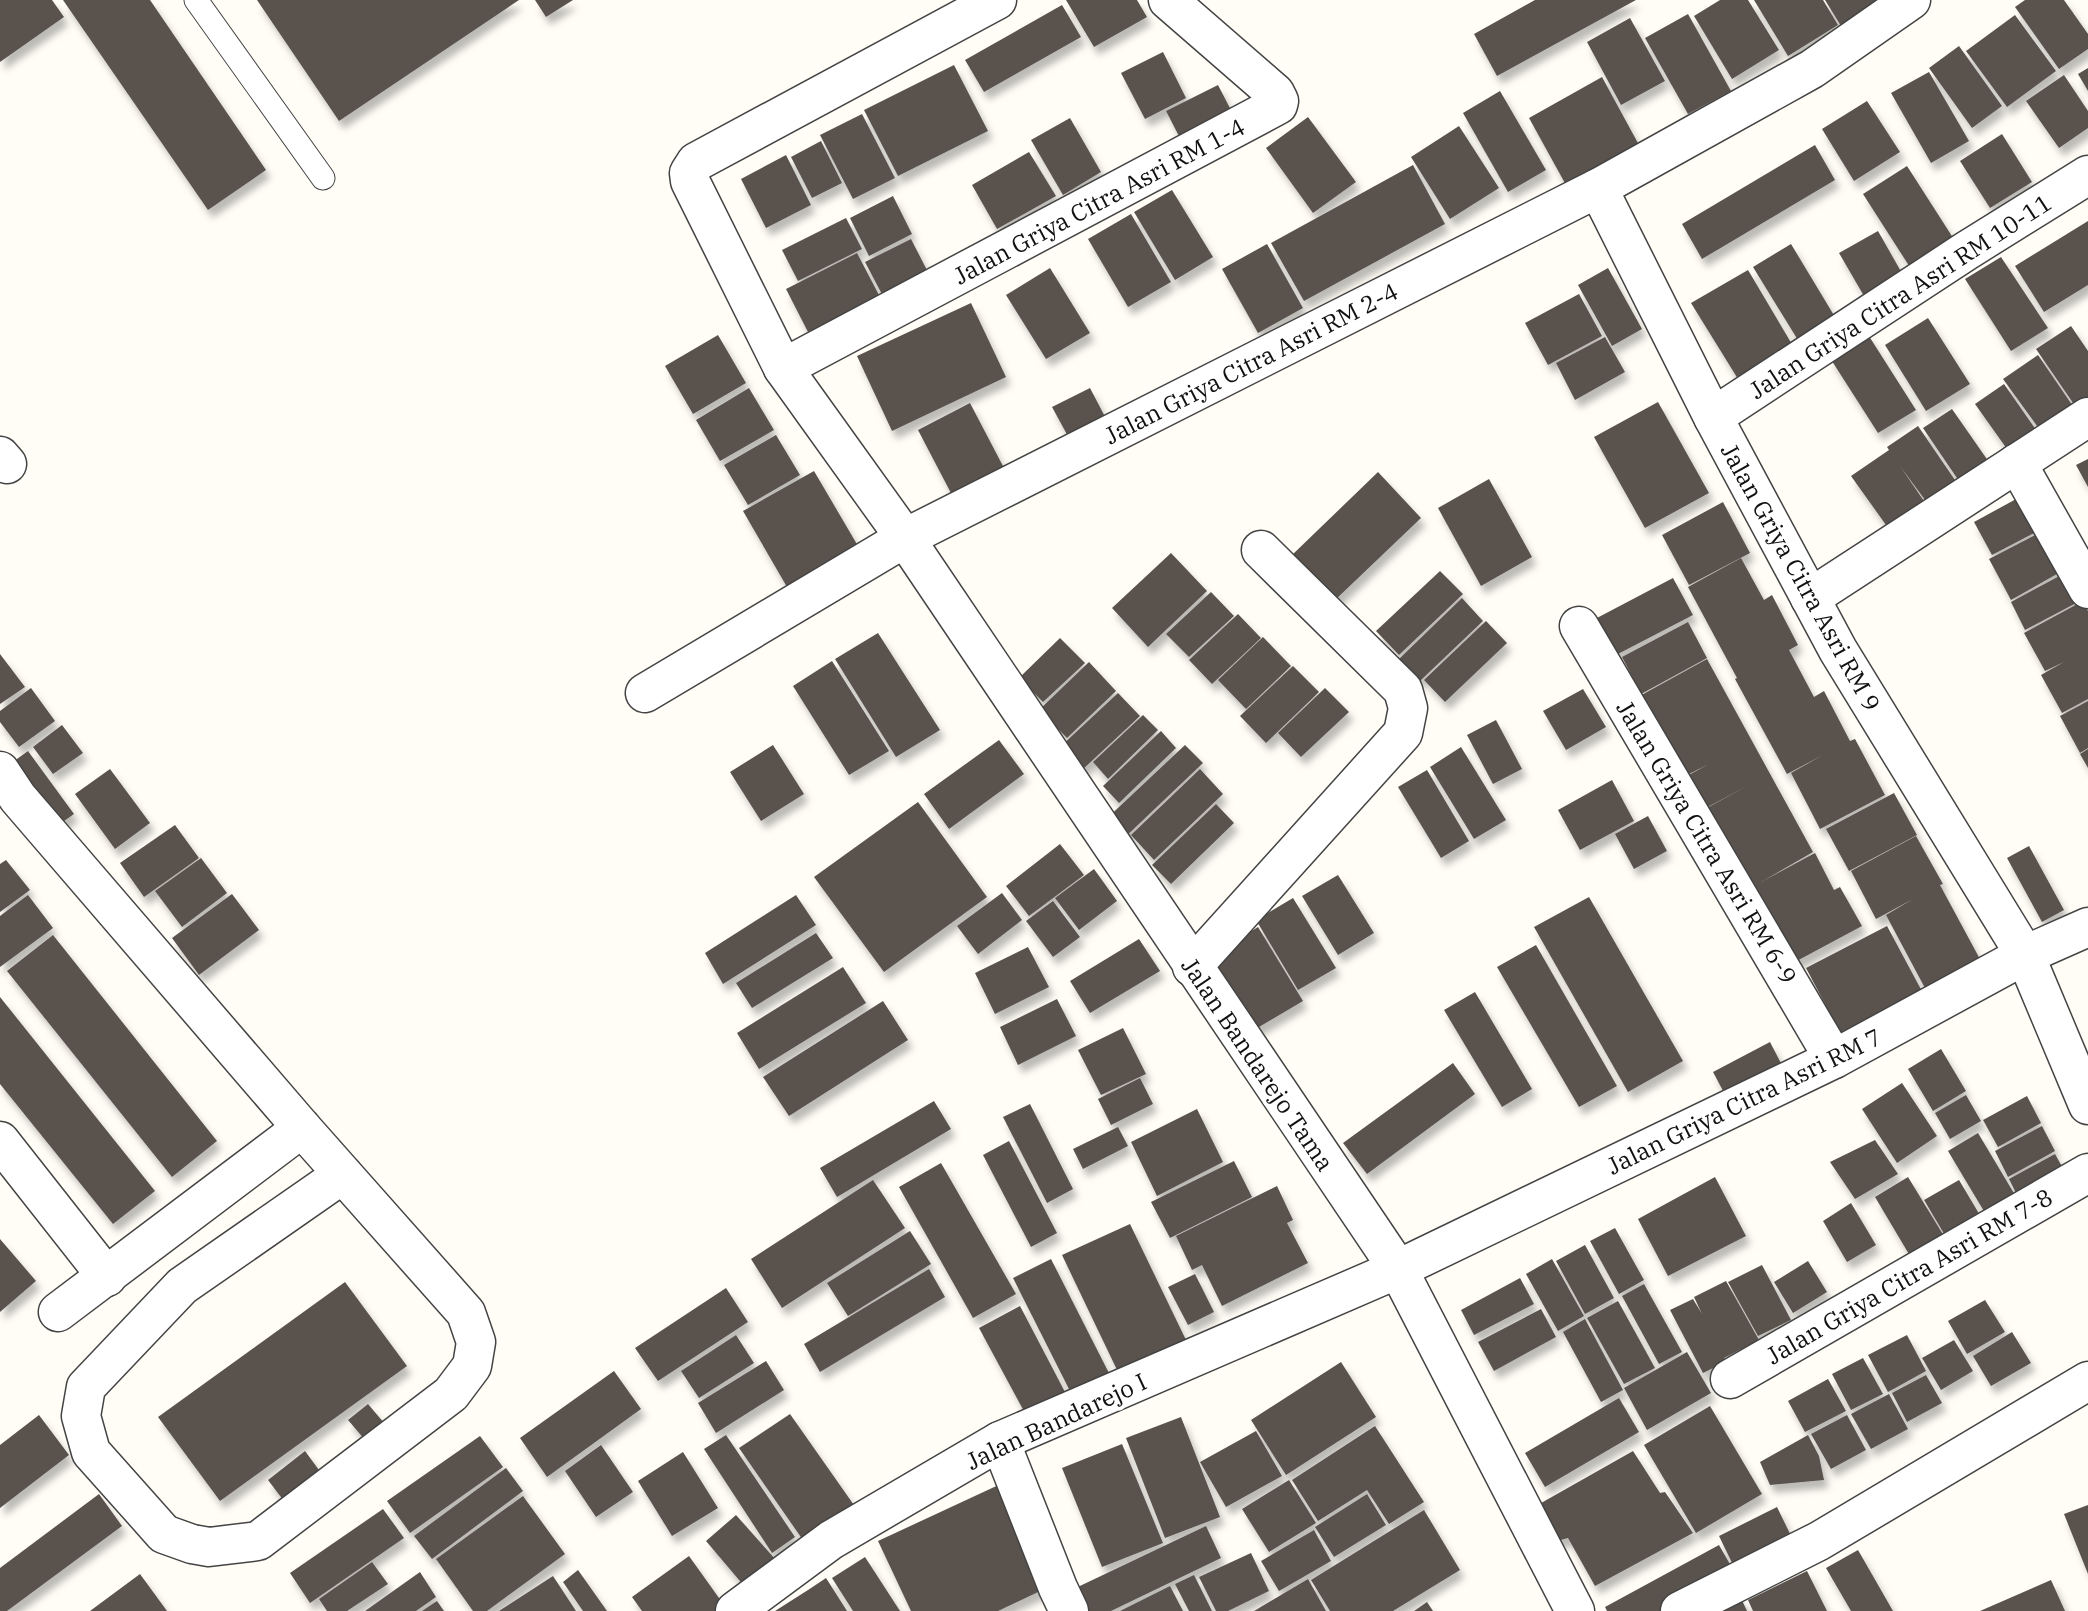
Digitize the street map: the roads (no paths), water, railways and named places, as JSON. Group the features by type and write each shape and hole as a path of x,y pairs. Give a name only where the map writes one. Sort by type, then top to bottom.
{"street":[{"name":"Jalan Bandarejo Tama","path":"997,0 696,162 689,173 690,181 783,368 905,538 1398,1269 1575,1611"},
{"name":"Jalan Griya Citra Asri RM 1-4","path":"783,368 1278,104 1275,93 1168,0"},
{"name":"Jalan Griya Citra Asri RM 2-4","path":"645,693 905,538 1598,188 1812,69 1911,0"},
{"name":"Jalan Griya Citra Asri RM 10-11","path":"1713,417 1966,251 2088,175"},
{"name":"Jalan Griya Citra Asri RM 9","path":"1598,188 1713,417 1838,650 2025,955"},
{"path":"1810,598 2088,417"},
{"path":"2017,463 2088,589"},
{"path":"1192,967 1403,733 1408,708 1403,690 1261,550"},
{"name":"Jalan Griya Citra Asri RM 6-9","path":"1579,626 1834,1059"},
{"path":"0,771 18,798 302,1128 343,1174 466,1313 476,1342 472,1366 451,1394 258,1541 209,1547 163,1534 91,1451 81,1416 86,1387 182,1286 343,1174"},
{"name":"Jalan Griya Citra Asri RM 7","path":"1398,1269 1834,1059 2025,955 2088,927"},
{"path":"2025,955 2088,1105"},
{"path":"58,1312 302,1128"},
{"path":"0,1141 107,1277"},
{"name":"Jalan Griya Citra Asri RM 7-8","path":"1730,1378 2088,1173"},
{"name":"Jalan Bandarejo I","path":"735,1611 831,1540 1000,1441 1398,1269"},
{"path":"1680,1611 1819,1541 2088,1381"},
{"path":"1000,1441 1069,1611"}],"lane":[{"path":"196,0 323,178"}]}
